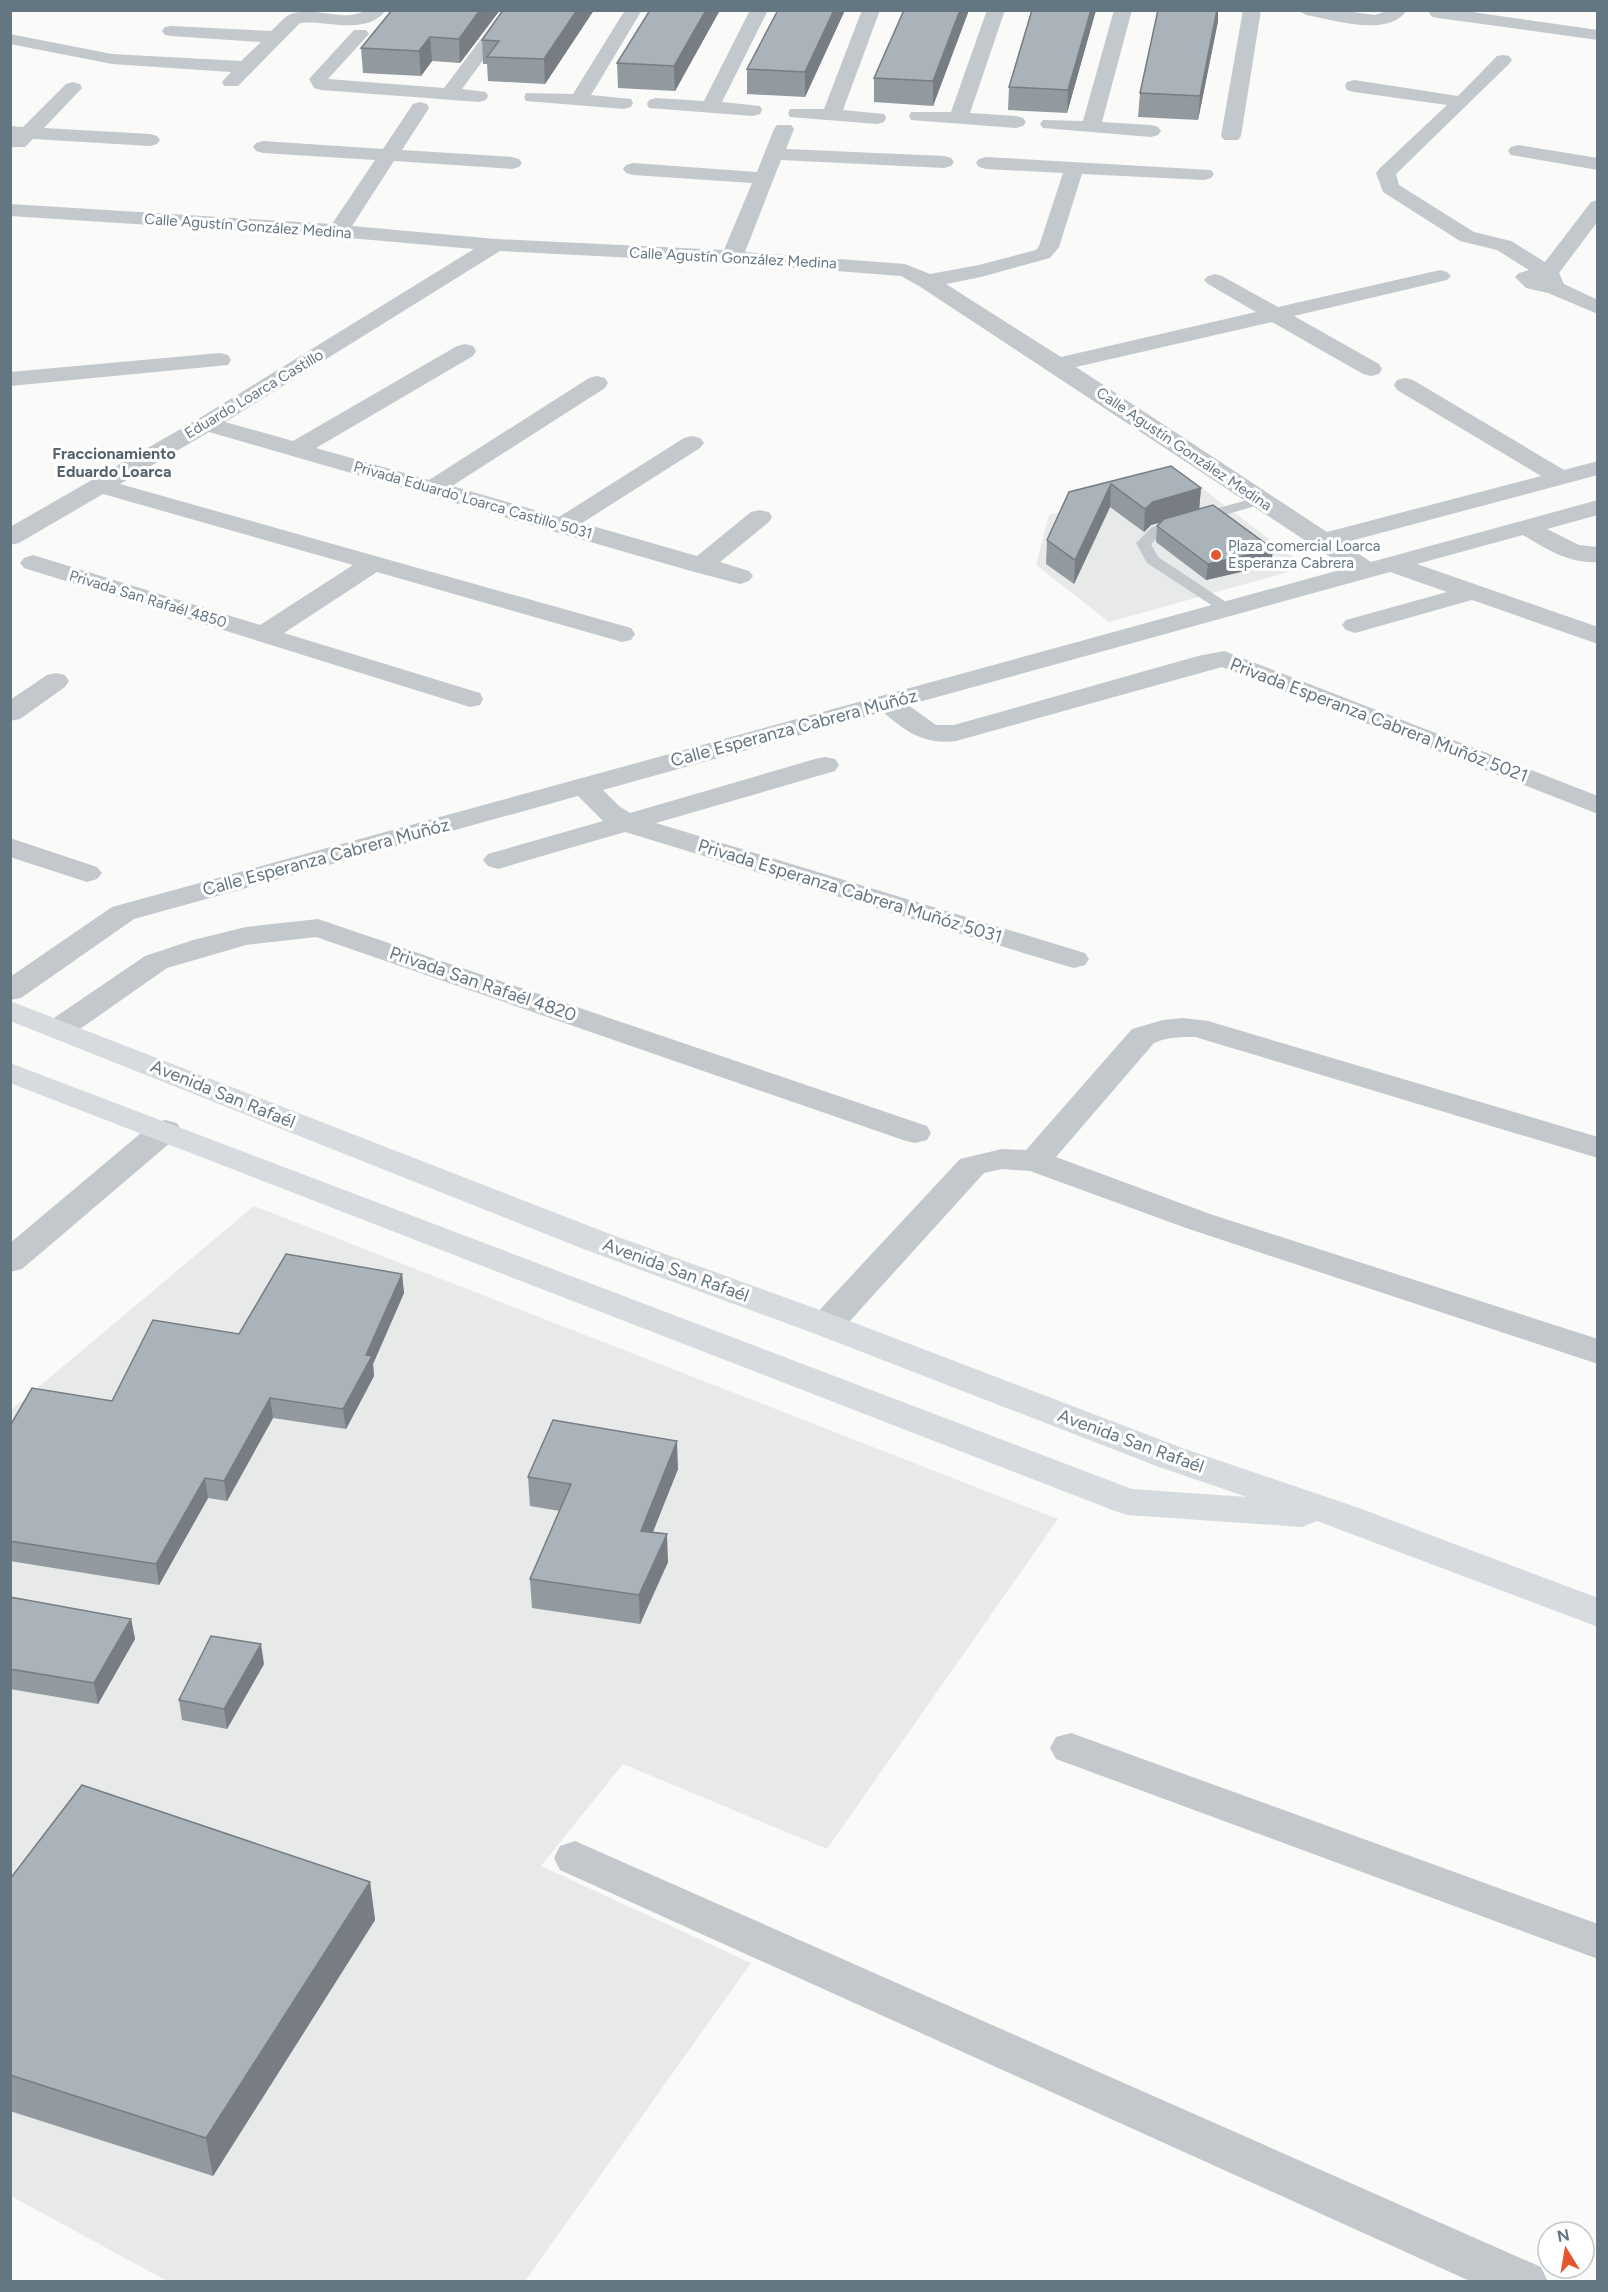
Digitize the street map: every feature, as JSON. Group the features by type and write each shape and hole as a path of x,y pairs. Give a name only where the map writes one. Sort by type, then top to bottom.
{"main road":[{"name":"Avenida San Rafaél","path":"10,1010 598,1242 826,1325 1172,1458 1346,1517 1598,1613"},
{"name":"Avenida San Rafaél","path":"10,1072 1128,1502 1346,1517"},
{"path":"558,1283 598,1242"}],"street":[{"path":"231,82 294,19 357,20 368,18 378,10"},
{"path":"449,94 512,10"},
{"path":"579,100 634,10"},
{"path":"710,108 759,10"},
{"path":"832,114 871,10"},
{"path":"959,118 996,10"},
{"path":"1091,127 1123,10"},
{"path":"1231,136 1252,10"},
{"path":"1306,10 1385,20 1399,10"},
{"path":"1438,13 1496,15 1598,35"},
{"path":"171,31 275,37"},
{"path":"10,38 32,34"},
{"path":"360,34 318,79 321,84 479,96"},
{"path":"10,38 112,59 247,68"},
{"path":"1503,60 1386,173 1390,188 1467,237 1504,245 1551,281 1598,308"},
{"path":"1354,86 1462,102"},
{"path":"10,151 19,132 73,88"},
{"path":"533,97 624,103"},
{"path":"656,104 753,111"},
{"path":"338,231 420,108"},
{"path":"797,113 877,118"},
{"path":"918,116 1016,122"},
{"path":"1050,124 1150,131"},
{"path":"732,257 784,129"},
{"path":"19,132 150,140"},
{"path":"263,147 512,164"},
{"path":"1518,151 1598,164"},
{"path":"774,154 944,162"},
{"path":"986,164 1204,174"},
{"path":"927,281 1042,254 1049,247 1074,168"},
{"path":"633,170 765,178"},
{"path":"1551,281 1598,206"},
{"name":"Calle Agustín González Medina","path":"10,210 338,231 496,245 732,257 905,270 927,281 1057,365 1323,541 1380,567 1474,592 1598,636"},
{"path":"1467,237 1471,250 1490,262"},
{"name":"Eduardo Loarca Castillo","path":"10,538 206,424 496,245"},
{"path":"1057,365 1440,276"},
{"path":"1513,276 1551,281"},
{"path":"1215,280 1371,369"},
{"path":"297,449 465,351"},
{"path":"10,379 220,360"},
{"path":"430,489 597,383"},
{"path":"1405,385 1561,478"},
{"name":"Privada Eduardo Loarca Castillo 5031","path":"206,424 740,576"},
{"path":"563,525 692,443"},
{"path":"1323,541 1598,468"},
{"path":"102,486 622,634"},
{"name":"Calle Esperanza Cabrera Muñóz","path":"10,991 123,913 1598,507"},
{"path":"700,566 760,517"},
{"path":"1526,527 1575,553 1586,556 1598,554"},
{"name":"Privada San Rafaél 4850","path":"33,563 470,699"},
{"path":"264,635 374,563"},
{"path":"1355,625 1474,592"},
{"name":"Privada Esperanza Cabrera Muñóz 5021","path":"888,702 923,731 938,736 1224,659 1598,806"},
{"path":"10,713 56,681"},
{"path":"498,861 825,765"},
{"name":"Privada Esperanza Cabrera Muñóz 5031","path":"584,786 609,812 626,823 1074,959"},
{"path":"10,847 87,873"},
{"name":"Privada San Rafaél 4820","path":"59,1029 156,962 204,946 246,936 318,928 915,1133"},
{"path":"1035,1161 1143,1036 1158,1029 1178,1027 1197,1028 1598,1148"},
{"path":"10,1261 165,1130"},
{"path":"826,1325 972,1166 1002,1159 1035,1161 1198,1221 1598,1352"},
{"path":"1071,1748 1598,1942"},
{"path":"575,1858 1524,2282"}],"lane":[{"path":"1227,609 1152,560 1143,543 1157,530 1261,500"}],"shaded area":[{"path":"1190,479 1306,567 1109,622 1036,565 1049,515"},
{"path":"254,1206 1058,1519 827,1849 623,1764 541,1866 751,1963 525,2281 167,2281 11,2196 10,1411"}],"building":[{"path":"392,10 480,10 459,39 430,37 419,51 361,48"},
{"path":"503,10 577,10 544,59 487,57 499,41 482,40"},
{"path":"650,10 706,10 674,66 617,63"},
{"path":"778,10 834,10 805,72 747,69"},
{"path":"904,10 960,10 933,81 874,78"},
{"path":"1032,10 1091,10 1068,90 1009,87"},
{"path":"1158,10 1217,10 1200,96 1140,93"},
{"path":"1171,466 1201,488 1153,502 1145,509 1111,484 1075,560 1047,540 1069,492"},
{"path":"1213,505 1273,549 1208,564 1157,526 1164,519"},
{"path":"286,1254 402,1274 366,1355 372,1356 343,1409 270,1398 224,1481 205,1478 156,1564 10,1541 10,1426 32,1388 112,1401 153,1320 239,1334"},
{"path":"553,1420 677,1441 641,1531 667,1534 639,1595 530,1579 571,1484 528,1477"},
{"path":"10,1597 131,1619 94,1683 10,1669"},
{"path":"211,1636 261,1644 224,1709 179,1700"},
{"path":"82,1785 370,1882 206,2138 10,2075 10,1879"}],"place":[{"name":"Plaza comercial Loarca Esperanza Cabrera","path":"1216,555"}],"district":[{"name":"Fraccionamiento Eduardo Loarca","path":"114,462"}]}
